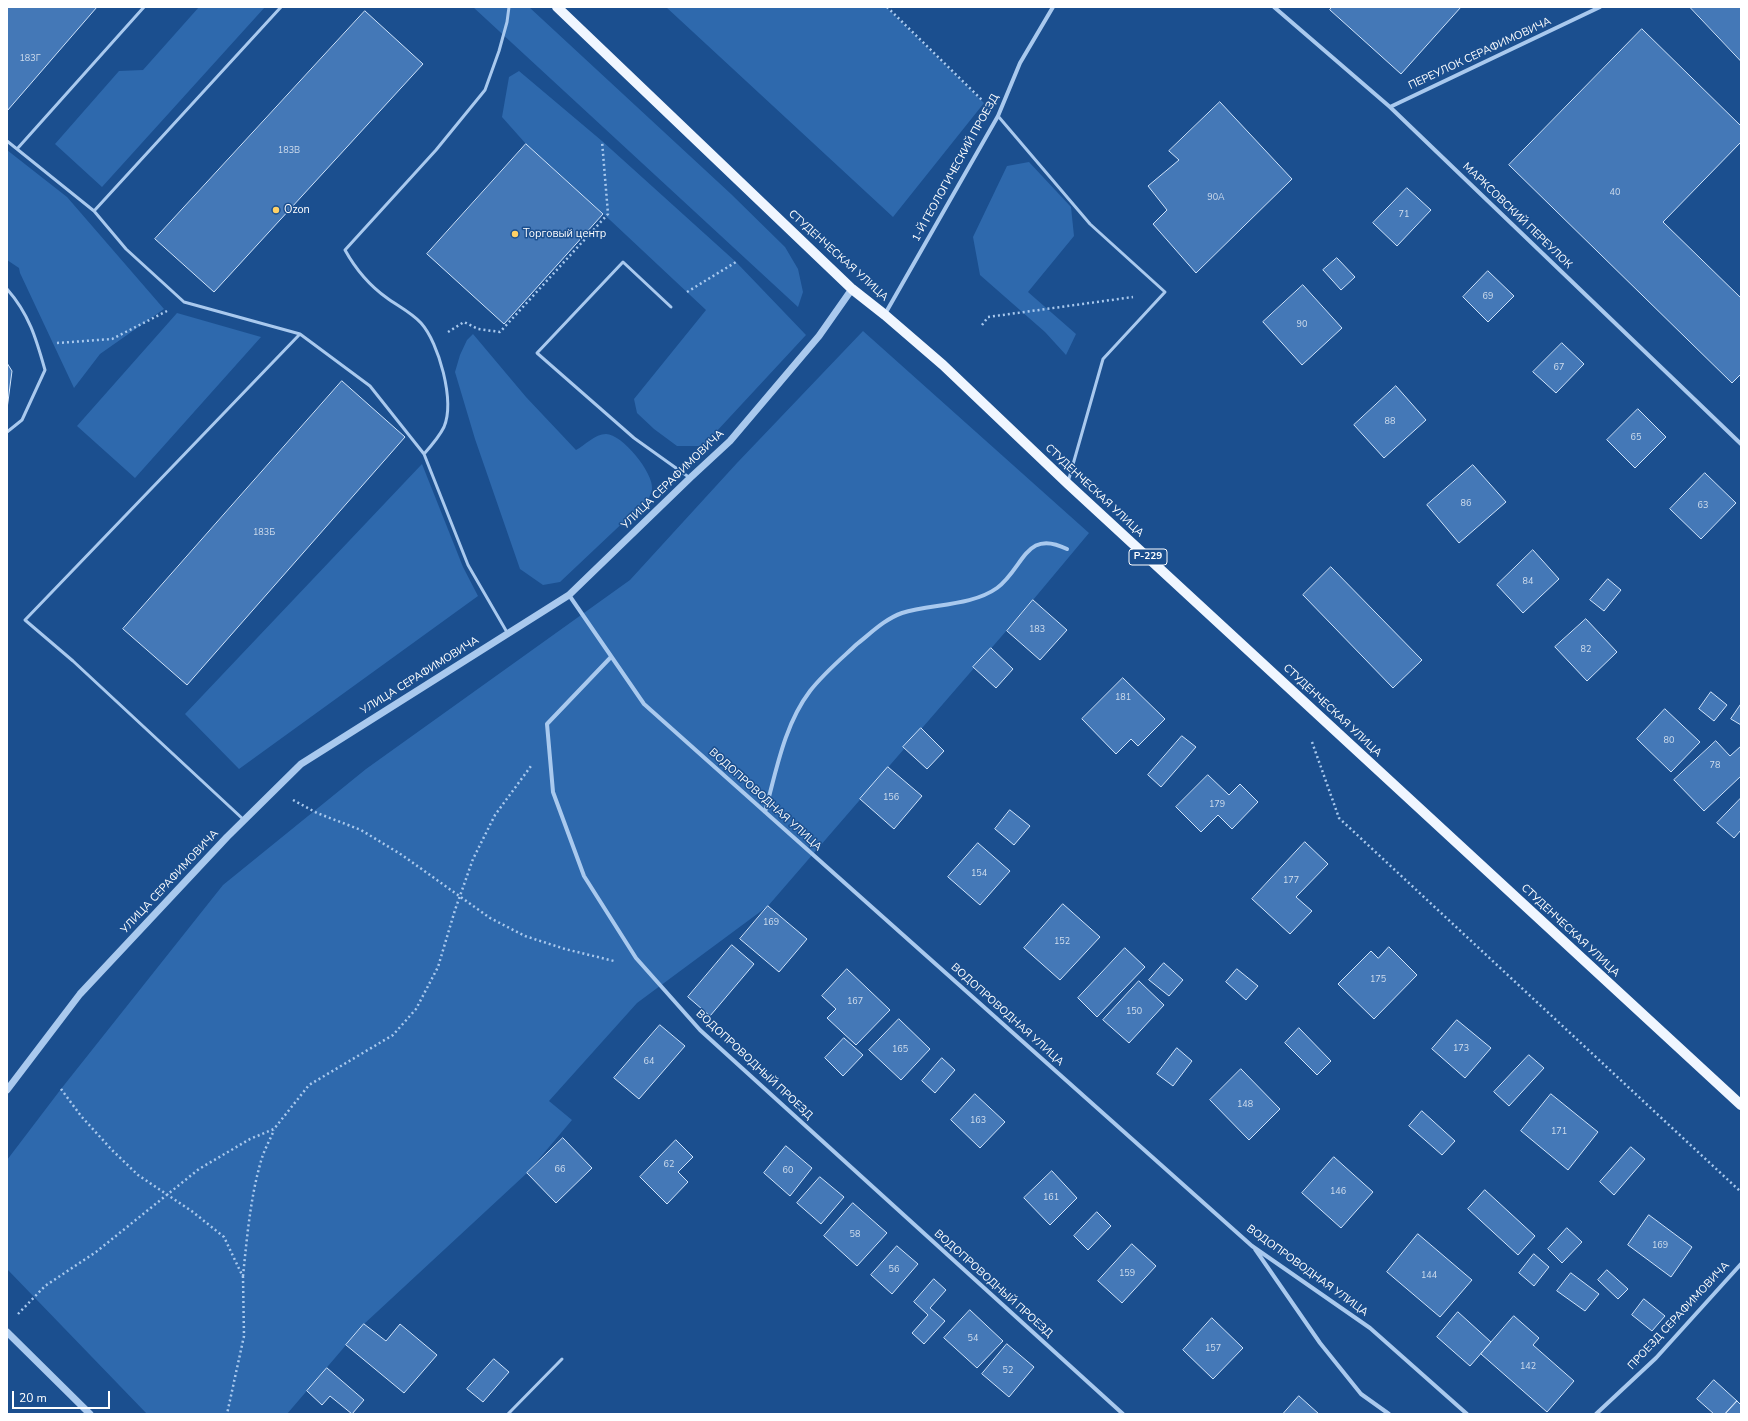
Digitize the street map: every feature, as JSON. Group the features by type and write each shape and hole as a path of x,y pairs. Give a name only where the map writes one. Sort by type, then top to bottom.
{"main road":[{"name":"СТУДЕНЧЕСКАЯ УЛИЦА","path":"558,7 852,289 943,365 1068,484 1741,1105"}],"street":[{"name":"1-Й ГЕОЛОГИЧЕСКИЙ ПРОЕЗД","path":"885,315 998,116 1020,63 1053,7"},
{"name":"МАРКСОВСКИЙ ПЕРЕУЛОК","path":"1274,7 1390,107 1741,444"},
{"name":"ПЕРЕУЛОК СЕРАФИМОВИЧА","path":"1390,107 1600,7"},
{"name":"УЛИЦА СЕРАФИМОВИЧА","path":"7,1090 80,994 244,820 301,764 569,595 730,441 819,336 852,289"},
{"path":"765,812 781,753 795,715 810,692 826,672 881,624 900,614 922,608 979,598 998,588 1012,573 1029,549 1038,544 1056,544 1067,549"},
{"name":"ВОДОПРОВОДНАЯ УЛИЦА","path":"569,595 644,704 1252,1246 1370,1328 1466,1414"},
{"name":"ВОДОПРОВОДНЫЙ ПРОЕЗД","path":"612,657 547,724 553,792 584,876 636,958 700,1030 1123,1414"},
{"path":"1252,1246 1320,1343 1362,1394 1389,1414"},
{"name":"ПРОЕЗД СЕРАФИМОВИЧА","path":"1596,1414 1656,1358 1741,1264"},
{"path":"7,1332 90,1414"}],"lane":[{"path":"16,149 144,7"},
{"path":"94,211 281,7"},
{"path":"424,454 435,441 444,426 447,409 446,392 434,342 420,322 373,286 349,257 345,249 436,150 485,90 499,51 507,22 509,7"},
{"path":"998,116 1090,224 1165,292 1103,359 1068,484"},
{"path":"7,141 94,211 126,249 184,302 300,334 370,386 424,454 468,565 508,634"},
{"path":"671,307 623,262 538,353 634,438 690,478"},
{"path":"7,289 17,301 34,332 45,370 22,420 7,432"},
{"path":"244,820 73,661 24,620 300,334"},
{"path":"508,1414 562,1360"}],"path":[{"path":"887,7 998,116"},
{"path":"434,342 462,322 478,329 500,332 608,214 602,141"},
{"path":"687,292 736,262"},
{"path":"982,325 988,317 1165,292"},
{"path":"63,342 112,339 184,302"},
{"path":"1312,742 1339,818 1741,1192"},
{"path":"227,1414 244,1336 243,1277 250,1214 255,1184 262,1160 274,1129 309,1085 393,1035 416,1009 438,967 473,859 495,815 533,763"},
{"path":"275,789 317,813 361,830 402,855 490,918 525,936 600,958 644,967"},
{"path":"61,1089 81,1116 112,1150 138,1175 165,1195 193,1212 224,1237 243,1277"},
{"path":"18,1315 45,1286 96,1252 199,1168 250,1139 274,1129"}],"shaded area":[{"path":"199,7 265,7 102,187 55,144 119,71 143,70"},
{"path":"473,7 529,7 731,194 785,247 798,269 803,292 798,307"},
{"path":"666,7 886,7 984,103 893,217"},
{"path":"519,71 602,141 736,262 806,335 703,446 677,446 654,429 637,413 634,399 706,310 526,144 502,117 509,77"},
{"path":"7,150 67,197 164,309 100,354 74,388 19,268 7,260"},
{"path":"1029,162 1071,207 1074,236 1028,292 1076,334 1066,355 1045,332 980,275 973,237 1007,166"},
{"path":"177,313 261,337 135,478 77,426"},
{"path":"863,331 1089,533 1033,600 768,906 637,1003 549,1101 572,1120 527,1173 364,1324 287,1414 147,1414 7,1269 7,1160 61,1089 223,885 366,769 630,580 737,463"},
{"path":"473,334 526,397 576,450 602,434 613,436 620,440 636,456 643,465 651,482 652,490 649,498 560,582 543,585 520,569 475,439 455,372 460,355 467,340"},
{"path":"422,464 463,567 478,596 239,769 185,714"}],"building":[{"path":"7,7 97,7 7,111"},
{"path":"1332,7 1461,7 1401,74 1330,10"},
{"path":"1690,7 1741,7 1741,61"},
{"path":"365,11 423,64 214,292 155,239"},
{"path":"1642,29 1741,126 1741,142 1663,222 1741,298 1741,374 1732,383 1509,165"},
{"path":"1220,102 1292,179 1196,273 1153,224 1167,210 1148,186 1179,160 1169,151"},
{"name":"Торговый центр","path":"526,144 603,214 504,324 427,254"},
{"path":"1407,188 1431,210 1397,246 1373,223"},
{"path":"1337,258 1355,277 1341,290 1323,270"},
{"path":"1488,271 1514,296 1488,322 1463,297"},
{"path":"1303,285 1342,328 1302,365 1263,322"},
{"path":"1562,343 1584,364 1556,393 1533,372"},
{"path":"7,363 12,371 7,409"},
{"path":"342,381 405,437 187,685 123,629"},
{"path":"1396,386 1426,420 1384,458 1354,425"},
{"path":"1638,409 1666,437 1635,468 1607,440"},
{"path":"1473,465 1506,502 1459,543 1427,505"},
{"path":"1705,473 1736,503 1701,539 1670,509"},
{"path":"1533,550 1559,579 1523,613 1497,585"},
{"path":"1331,567 1422,660 1393,688 1303,595"},
{"path":"1608,579 1621,590 1604,611 1590,600"},
{"path":"1033,600 1067,630 1040,660 1007,631"},
{"path":"1586,619 1617,652 1587,681 1555,647"},
{"path":"991,648 1013,669 996,688 973,667"},
{"path":"1123,678 1165,719 1138,746 1131,739 1116,754 1082,719"},
{"path":"1711,692 1727,705 1714,721 1699,709"},
{"path":"1741,704 1741,725 1731,719"},
{"path":"1665,709 1700,742 1671,772 1637,739"},
{"path":"921,728 944,751 927,769 903,747"},
{"path":"1182,736 1196,747 1161,787 1148,775"},
{"path":"1716,741 1730,756 1741,746 1741,776 1704,811 1674,780"},
{"path":"888,767 922,796 894,829 860,799"},
{"path":"1208,775 1229,795 1240,784 1258,802 1232,829 1218,815 1201,832 1176,807"},
{"path":"1741,798 1741,830 1734,838 1717,823"},
{"path":"1010,810 1030,826 1014,845 995,829"},
{"path":"1305,842 1328,864 1296,897 1312,911 1290,934 1252,899"},
{"path":"978,843 1010,871 980,905 948,877"},
{"path":"1063,904 1100,937 1060,980 1024,948"},
{"path":"768,906 807,939 779,972 740,939"},
{"path":"732,945 754,964 710,1016 688,997"},
{"path":"1389,947 1417,975 1374,1019 1338,984 1371,951 1378,958"},
{"path":"1125,948 1145,967 1097,1017 1078,998"},
{"path":"1164,963 1183,980 1169,996 1149,980"},
{"path":"847,969 890,1010 856,1045 827,1018 836,1009 822,996"},
{"path":"1237,969 1258,986 1246,1000 1226,982"},
{"path":"1139,981 1164,1005 1129,1043 1103,1020"},
{"path":"899,1019 930,1049 901,1080 869,1050"},
{"path":"1457,1020 1491,1048 1465,1078 1432,1049"},
{"path":"660,1025 685,1046 639,1099 614,1078"},
{"path":"1299,1028 1331,1061 1317,1075 1285,1043"},
{"path":"844,1038 863,1055 843,1076 825,1058"},
{"path":"1177,1048 1192,1061 1173,1086 1157,1074"},
{"path":"1529,1055 1544,1068 1509,1106 1494,1092"},
{"path":"942,1058 955,1070 935,1093 922,1081"},
{"path":"1241,1069 1280,1109 1249,1140 1210,1100"},
{"path":"975,1094 1005,1122 980,1148 951,1120"},
{"path":"1551,1094 1598,1132 1568,1170 1521,1131"},
{"path":"1422,1111 1455,1141 1442,1155 1409,1126"},
{"path":"563,1138 592,1168 556,1203 527,1173"},
{"path":"676,1140 693,1157 678,1172 688,1182 667,1204 640,1177"},
{"path":"786,1146 812,1168 790,1196 764,1173"},
{"path":"1631,1147 1645,1159 1614,1195 1600,1182"},
{"path":"1334,1157 1373,1192 1341,1228 1302,1193"},
{"path":"1052,1171 1077,1198 1050,1225 1024,1198"},
{"path":"820,1177 844,1197 821,1224 797,1203"},
{"path":"1485,1190 1535,1236 1518,1255 1468,1209"},
{"path":"853,1203 887,1233 857,1266 824,1236"},
{"path":"1097,1212 1111,1226 1088,1250 1074,1236"},
{"path":"1649,1215 1692,1247 1671,1277 1628,1245"},
{"path":"1567,1228 1582,1242 1562,1263 1548,1249"},
{"path":"1418,1234 1472,1280 1440,1317 1387,1272"},
{"path":"1132,1244 1156,1266 1122,1303 1098,1281"},
{"path":"897,1246 918,1264 892,1294 871,1275"},
{"path":"1534,1254 1549,1267 1534,1286 1519,1273"},
{"path":"1607,1270 1628,1289 1618,1299 1598,1280"},
{"path":"1571,1273 1599,1294 1585,1311 1557,1291"},
{"path":"934,1279 946,1290 930,1308 945,1321 924,1344 912,1333 928,1315 914,1302"},
{"path":"1644,1299 1665,1316 1652,1331 1632,1315"},
{"path":"970,1310 1003,1341 977,1368 944,1338"},
{"path":"1458,1312 1491,1342 1470,1366 1437,1337"},
{"path":"1514,1316 1539,1338 1533,1345 1574,1381 1547,1412 1481,1354"},
{"path":"1212,1318 1243,1348 1213,1379 1183,1350"},
{"path":"364,1324 386,1341 400,1324 437,1355 404,1393 346,1345"},
{"path":"1007,1344 1034,1367 1009,1397 982,1374"},
{"path":"494,1359 509,1372 483,1402 467,1389"},
{"path":"327,1368 364,1400 352,1414 330,1396 322,1405 307,1391"},
{"path":"1714,1380 1737,1401 1725,1414 1714,1414 1697,1399"},
{"path":"1299,1396 1319,1414 1283,1414"},
{"path":"1737,1401 1741,1405 1741,1414 1725,1414"}],"place":[{"name":"Ozon","path":"276,210"},
{"name":"Торговый центр","path":"515,234"}]}
